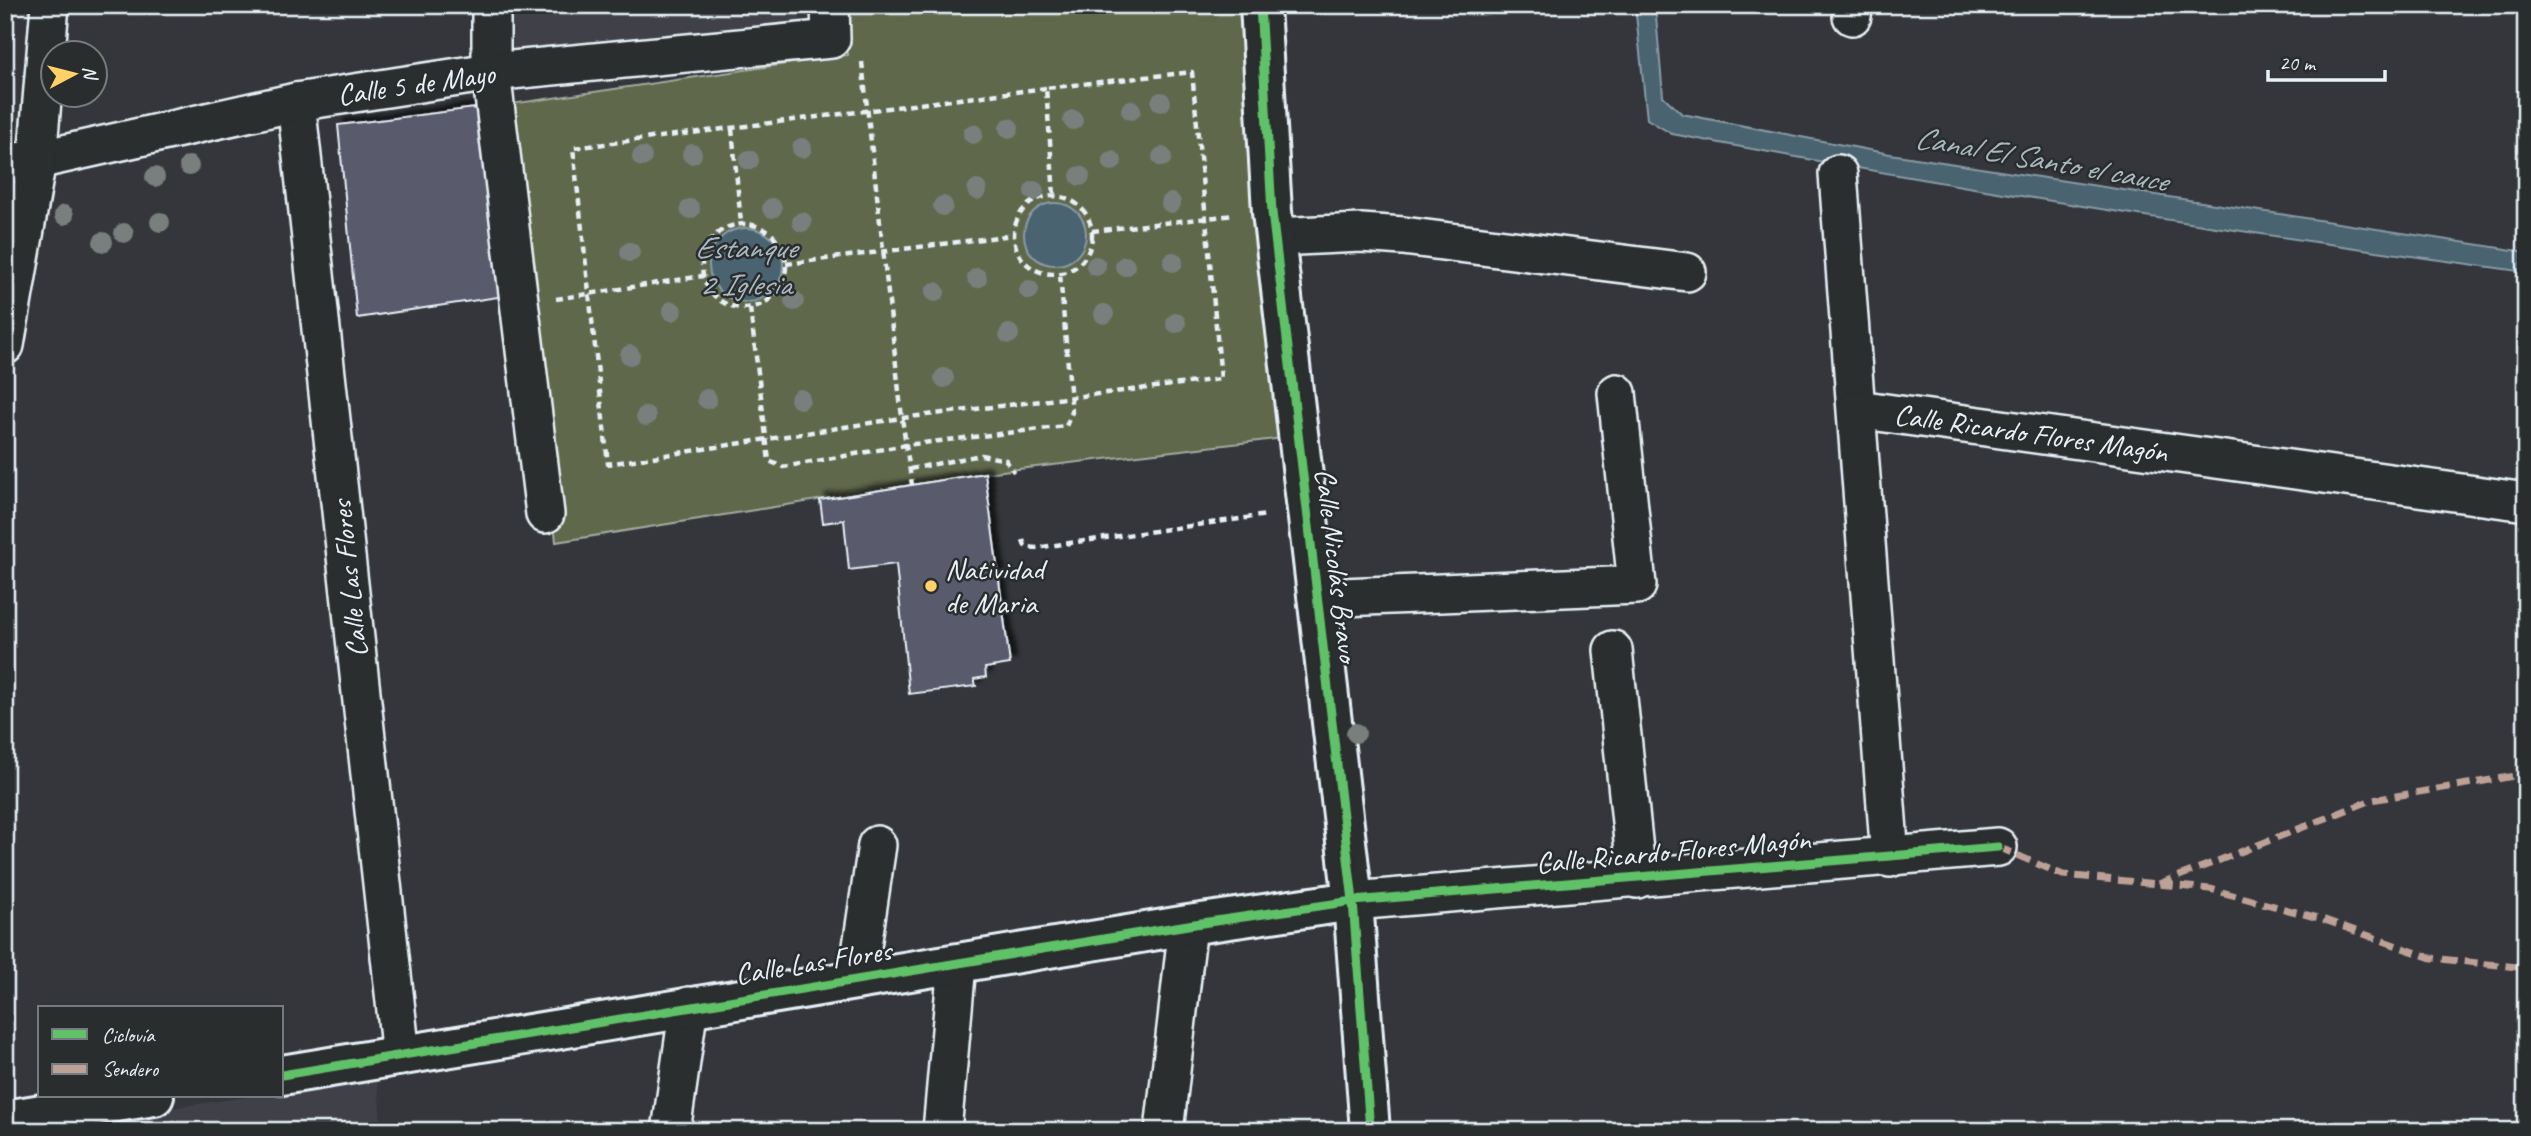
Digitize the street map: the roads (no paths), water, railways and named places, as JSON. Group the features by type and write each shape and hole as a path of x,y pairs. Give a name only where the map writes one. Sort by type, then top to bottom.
{"street":[{"path":"5,345 21,161 50,5"},
{"path":"491,5 491,72 545,514"},
{"name":"Calle Nicolás Bravo","path":"1260,5 1273,224 1353,901 1370,1131"},
{"name":"Calle 5 de Mayo","path":"21,161 296,102 491,72 841,31"},
{"name":"Calle Las Flores","path":"296,102 401,1056"},
{"path":"1838,174 1857,409"},
{"path":"1273,224 1403,236 1687,272"},
{"path":"1317,598 1637,585 1617,393"},
{"name":"Calle Ricardo Flores Magón","path":"1890,858 1857,409 2526,502"},
{"path":"1613,650 1637,879"},
{"path":"857,980 877,845"},
{"name":"Calle Ricardo Flores Magón","path":"1353,901 1998,847"},
{"name":"Calle Las Flores","path":"284,1075 1188,925 1353,901"},
{"path":"1164,1131 1188,925"},
{"path":"942,1131 957,964"},
{"path":"671,1131 690,1006"},
{"path":"5,1120 141,1098"}],"water":[{"path":"1635,5 1655,5 1663,96 1682,114 1890,154 2526,252 2526,272 2098,209 1672,134 1647,119"},
{"path":"1055,203 1067,205 1077,212 1084,222 1084,246 1077,256 1067,263 1055,265 1043,263 1033,256 1026,246 1024,234 1026,222 1033,212 1043,205"},
{"name":"Estanque 2 Iglesia","path":"746,228 760,231 772,239 780,251 783,265 780,279 772,291 760,299 746,302 732,299 720,291 712,279 709,265 712,251 720,239 732,231"}],"place":[{"name":"Natividad de Maria","path":"931,586"}],"water label":[{"name":"Canal El Santo el cauce","path":"2041,159"}]}
